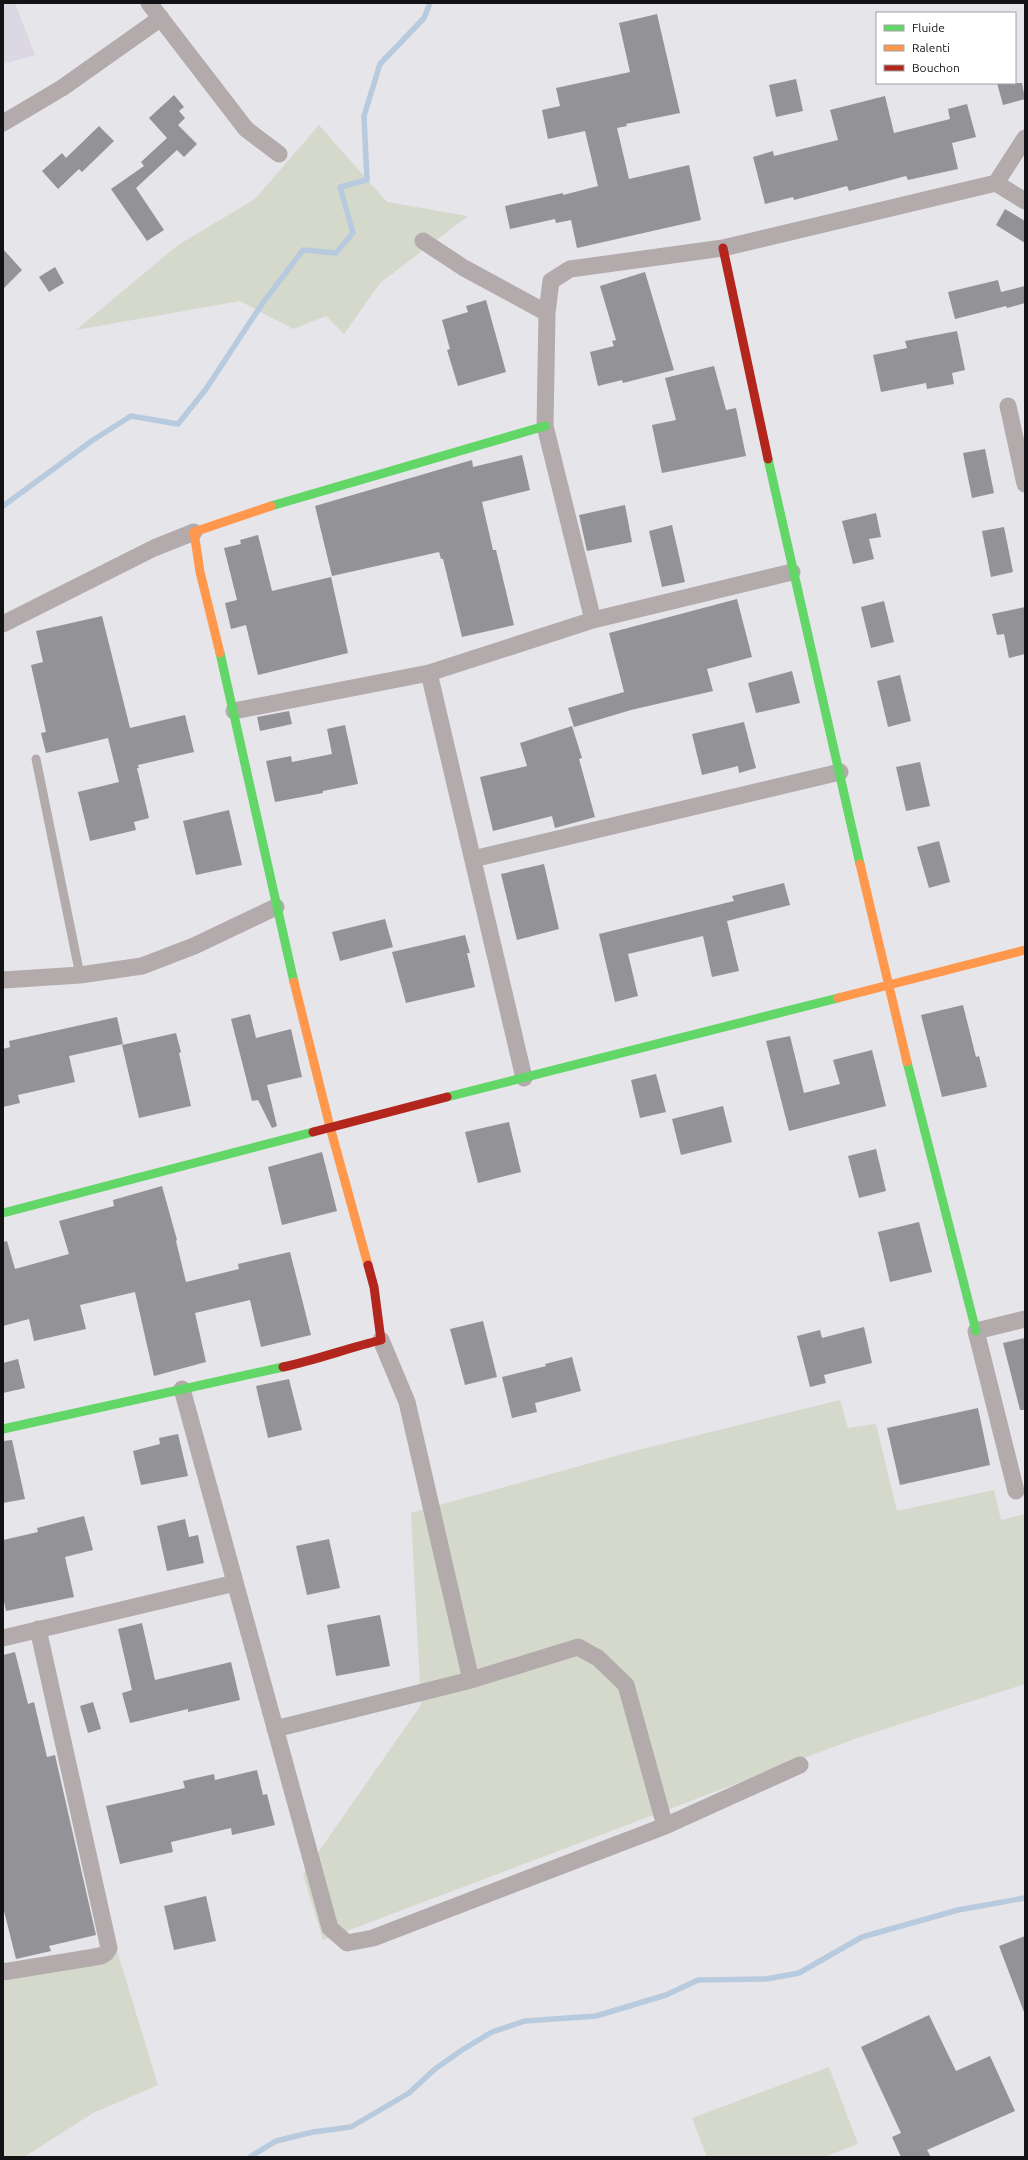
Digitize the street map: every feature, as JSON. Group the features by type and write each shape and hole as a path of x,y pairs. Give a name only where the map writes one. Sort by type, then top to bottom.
{"street":[{"path":"149,3 246,129 279,154"},
{"path":"3,122 62,88 161,18"},
{"path":"593,620 545,426 547,313 551,281 570,269 723,248 996,183 1025,138"},
{"path":"996,183 1025,201"},
{"path":"423,241 464,268 547,313"},
{"path":"723,248 792,572 840,772 888,986 1016,1491"},
{"path":"1008,406 1025,484"},
{"path":"3,624 154,548 194,532 273,505 545,426"},
{"path":"194,532 200,572 234,711 276,907 330,1127 374,1287 381,1340 407,1402 471,1680"},
{"path":"234,711 429,673 593,620 792,572"},
{"path":"429,673 524,1078"},
{"path":"473,859 840,772"},
{"path":"3,980 80,975 142,966 194,946 276,907"},
{"path":"3,1213 330,1127 1025,950"},
{"path":"976,1331 1025,1319"},
{"path":"3,1428 316,1360 343,1349 381,1340"},
{"path":"182,1389 330,1928 347,1943 373,1938 665,1826 800,1766"},
{"path":"3,1638 235,1584"},
{"path":"3,1972 101,1956 106,1954 109,1948 38,1629"},
{"path":"275,1729 471,1680 578,1647 598,1658 626,1685 665,1826"}],"lane":[{"path":"36,759 80,975"}],"shaded area":[{"path":"3,3 15,3 35,55 3,64"},
{"path":"319,125 387,202 468,216 380,283 344,334 326,316 293,329 240,301 76,330 178,245 255,199"},
{"path":"840,1400 848,1428 876,1424 897,1511 994,1490 1001,1520 1025,1514 1025,1684 857,1738 323,1940 303,1874 421,1705 411,1513 630,1452"},
{"path":"114,1941 158,2085 93,2113 24,2157 3,2157 3,1981"},
{"path":"829,2067 858,2144 824,2157 707,2157 692,2118"}],"building":[{"path":"657,14 680,113 626,124 627,126 617,128 629,179 689,165 701,220 577,248 571,220 556,223 555,219 510,229 505,206 563,193 563,195 598,186 585,131 548,139 542,110 560,106 556,88 630,72 619,23"},
{"path":"796,79 803,111 776,117 769,85"},
{"path":"1022,83 1025,99 1003,105 997,84"},
{"path":"174,95 184,107 179,111 185,118 178,125 197,144 184,157 177,150 136,188 164,230 147,241 111,189 144,166 141,162 167,138 149,118"},
{"path":"885,96 894,133 950,119 948,109 967,104 976,137 952,143 958,169 908,180 906,176 849,191 847,186 794,200 793,197 765,204 753,157 773,151 774,156 838,140 830,110"},
{"path":"99,126 114,141 82,172 79,169 58,189 42,171 62,153 66,158"},
{"path":"1005,209 1025,221 1025,243 996,225"},
{"path":"3,249 22,270 3,289"},
{"path":"55,267 64,283 49,292 39,277"},
{"path":"645,272 674,370 623,383 622,380 598,386 590,352 614,346 612,341 616,340 600,286"},
{"path":"998,280 1001,292 1025,286 1025,303 1007,308 1006,306 955,319 948,292"},
{"path":"486,300 506,372 458,386 447,350 450,349 442,320 468,312 466,306"},
{"path":"957,331 965,370 952,373 954,384 927,389 926,383 881,392 873,355 907,348 905,341"},
{"path":"714,366 726,410 736,408 746,456 662,473 652,425 676,420 665,378"},
{"path":"985,449 994,493 972,498 963,453"},
{"path":"522,455 530,490 482,502 493,550 496,550 514,625 462,637 443,559 441,559 439,552 332,576 315,506 472,460 473,467"},
{"path":"625,505 632,542 587,551 579,515"},
{"path":"876,513 881,537 869,539 874,559 853,564 842,521"},
{"path":"672,525 685,582 662,587 649,531"},
{"path":"1004,527 1013,572 991,577 982,531"},
{"path":"258,535 272,591 331,577 348,653 258,675 246,625 231,629 225,603 237,600 224,548 241,544 240,540"},
{"path":"737,599 752,657 707,669 713,691 631,710 574,727 568,708 624,692 609,633"},
{"path":"884,601 894,642 871,648 861,607"},
{"path":"1025,607 1025,654 1009,658 1004,634 997,635 992,614"},
{"path":"102,616 130,728 185,715 194,752 138,765 139,768 137,768 149,818 134,822 136,830 90,841 78,792 119,782 108,738 46,753 41,733 46,732 31,665 43,662 36,631"},
{"path":"792,671 800,703 756,713 748,683"},
{"path":"900,675 911,721 888,727 877,681"},
{"path":"289,711 292,724 260,731 257,717"},
{"path":"744,722 756,768 739,773 738,766 702,775 692,734"},
{"path":"345,725 358,784 323,791 323,793 275,802 266,761 291,756 292,762 332,754 327,729"},
{"path":"572,726 582,758 579,759 595,817 555,828 552,816 493,831 480,777 527,766 520,743"},
{"path":"920,762 930,806 906,811 896,767"},
{"path":"229,810 242,865 196,875 183,821"},
{"path":"939,841 950,882 929,888 917,847"},
{"path":"544,864 559,929 517,940 501,874"},
{"path":"784,883 790,905 727,921 739,971 712,977 703,936 628,954 638,996 615,1002 599,934 734,901 732,896"},
{"path":"385,919 393,947 340,961 332,932"},
{"path":"465,935 470,953 467,953 475,987 406,1003 392,952"},
{"path":"963,1005 976,1057 979,1056 987,1087 942,1097 921,1015"},
{"path":"250,1014 256,1038 291,1029 302,1077 267,1085 277,1126 272,1128 258,1100 252,1101 231,1019"},
{"path":"117,1017 123,1044 69,1056 75,1082 18,1095 20,1103 3,1107 3,1049 10,1047 9,1041"},
{"path":"176,1033 191,1106 139,1118 122,1045"},
{"path":"790,1036 804,1093 840,1084 833,1060 872,1050 886,1106 789,1131 766,1041"},
{"path":"656,1074 666,1112 640,1118 631,1080"},
{"path":"723,1106 732,1142 681,1155 672,1119"},
{"path":"509,1122 521,1172 478,1183 465,1132"},
{"path":"876,1149 886,1191 859,1198 848,1156"},
{"path":"322,1152 337,1211 282,1225 268,1167"},
{"path":"162,1186 177,1240 186,1282 239,1269 238,1264 290,1252 311,1335 261,1347 250,1300 195,1313 206,1362 154,1376 135,1292 80,1305 86,1329 34,1341 29,1319 3,1326 3,1242 7,1241 15,1269 69,1254 59,1221 114,1206 113,1200"},
{"path":"919,1222 932,1272 890,1282 878,1232"},
{"path":"483,1321 497,1377 465,1385 450,1329"},
{"path":"864,1327 872,1363 824,1375 826,1383 810,1387 797,1336 820,1330 822,1338"},
{"path":"1025,1338 1025,1410 1020,1410 1003,1343"},
{"path":"572,1357 581,1391 535,1403 537,1412 512,1418 502,1377 546,1366 545,1364"},
{"path":"18,1359 25,1388 3,1393 3,1363"},
{"path":"289,1379 302,1430 268,1438 256,1386"},
{"path":"978,1408 990,1465 900,1485 887,1428"},
{"path":"178,1434 188,1476 141,1485 133,1451 160,1444 159,1438"},
{"path":"12,1440 25,1499 3,1503 3,1441"},
{"path":"84,1516 93,1550 65,1557 74,1597 6,1611 3,1597 3,1540 38,1532 37,1528"},
{"path":"185,1519 189,1537 198,1535 204,1563 167,1571 157,1526"},
{"path":"329,1539 340,1588 307,1595 296,1546"},
{"path":"380,1615 390,1666 336,1676 327,1625"},
{"path":"142,1623 155,1680 231,1662 240,1700 188,1712 188,1709 130,1723 122,1693 132,1690 118,1629"},
{"path":"15,1652 28,1704 34,1702 47,1757 55,1755 96,1935 49,1946 51,1951 16,1959 3,1907 3,1655"},
{"path":"93,1702 101,1729 88,1733 80,1706"},
{"path":"257,1770 263,1795 267,1794 275,1825 232,1835 231,1828 171,1842 173,1852 120,1864 106,1806 185,1788 183,1781 214,1774 215,1780"},
{"path":"206,1896 216,1941 174,1950 164,1906"},
{"path":"1025,1936 1025,2012 1024,2012 999,1946"},
{"path":"929,2015 956,2071 990,2056 1015,2111 927,2150 931,2157 901,2157 892,2137 901,2133 861,2047"}],"waterway":[{"path":"3,506 93,440 131,416 178,424 206,389 262,304 303,250 336,253 353,233 340,187 367,180 364,116 380,64 424,18 430,3"},
{"path":"250,2157 276,2141 313,2132 351,2127 409,2093 435,2069 462,2050 492,2032 525,2021 596,2016 666,1995 698,1980 766,1979 799,1973 862,1937 958,1910 1025,1898"}],"traffic: fast":[{"path":"271,506 545,426"},
{"path":"768,459 860,864"},
{"path":"220,653 294,982"},
{"path":"447,1097 838,998"},
{"path":"907,1062 976,1331"},
{"path":"3,1213 313,1132"},
{"path":"3,1429 283,1367"}],"traffic: slow":[{"path":"220,653 200,572 194,532 271,506"},
{"path":"860,864 907,1062"},
{"path":"838,998 1025,950"},
{"path":"294,982 330,1127 368,1265"}],"traffic: jam":[{"path":"723,248 768,459"},
{"path":"313,1132 447,1097"},
{"path":"283,1367 381,1340 374,1287 368,1265"}]}
